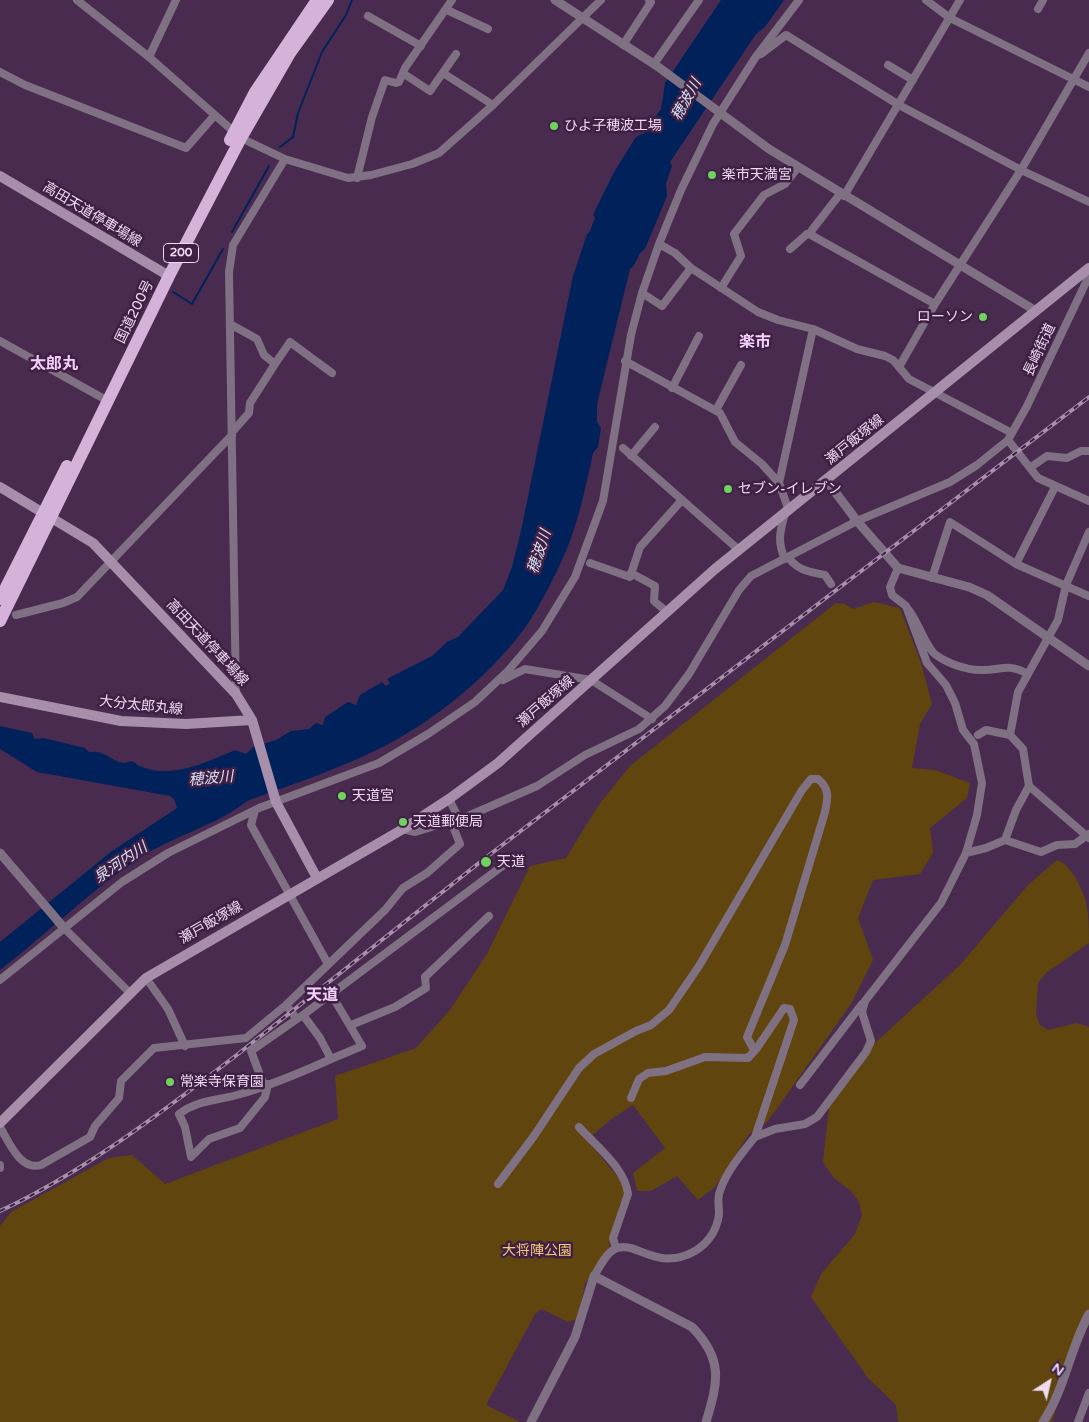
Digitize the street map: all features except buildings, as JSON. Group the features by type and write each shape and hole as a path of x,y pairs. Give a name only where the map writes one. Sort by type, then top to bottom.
{"highway":[{"name":"国道200号","path":"0,621 48,514 237,136 255,92 275,59 317,0"},
{"name":"国道200号","path":"237,136 290,53 328,0"},
{"name":"国道200号","path":"0,599 48,514"}],"main road":[{"name":"高田天道停車場線","path":"0,176 166,275"},
{"name":"瀬戸飯塚線","path":"0,1125 146,978 404,829 449,799 498,762 739,550 1089,268"},
{"name":"高田天道停車場線","path":"0,487 48,514 93,543 236,694 252,722 276,800 317,878"},
{"name":"大分太郎丸線","path":"0,697 121,721 186,724 252,722"}],"street":[{"path":"77,0 149,57 206,106 214,116 237,136 285,160 336,176 357,178 412,164 439,154 493,105 601,0"},
{"path":"149,57 176,0"},
{"path":"357,178 372,117 385,80 396,83 404,74 405,68 447,10 452,0"},
{"path":"555,0 655,65 798,167 1036,311"},
{"path":"623,45 652,2 649,0"},
{"path":"655,65 699,0"},
{"path":"0,980 122,882 168,853 276,800 379,763 456,716 494,684 542,631 575,577 596,526 603,501 626,361 642,293 659,244 681,190 718,110 799,0"},
{"path":"926,0 950,18 1089,87"},
{"path":"790,249 806,234 811,233 842,195 899,105 960,0"},
{"path":"1038,9 1043,0"},
{"path":"447,10 488,29"},
{"path":"368,16 421,46"},
{"path":"755,58 786,35 899,105 1021,170 1089,202"},
{"path":"404,74 430,91 456,54"},
{"path":"899,367 935,304 1021,170 1089,54"},
{"path":"888,65 913,80"},
{"path":"0,72 24,85 186,148 214,116"},
{"path":"443,73 493,105"},
{"path":"236,694 228,272 233,245 285,160"},
{"path":"721,288 741,256 734,234 764,195 785,184 798,167"},
{"path":"811,233 811,235 935,304"},
{"path":"659,244 676,254 691,268 758,312 778,320 813,329 857,349 893,360 908,379 936,392 1009,436 1038,478 1089,501"},
{"path":"642,293 662,306 691,268"},
{"name":"長崎街道","path":"404,829 415,832 459,819 537,786 585,755 630,735 652,719 689,674 739,590 751,576 857,522 950,482 977,465 1009,436 1027,406 1089,276"},
{"path":"230,324 257,339 264,355 275,364"},
{"path":"779,483 813,329"},
{"path":"672,388 699,336"},
{"path":"0,341 105,399"},
{"path":"16,615 63,603 77,597 106,569 111,560 232,434 249,413 250,403 290,342 332,373"},
{"path":"626,361 720,413 734,442 762,464 779,483 787,512 779,537 779,545 786,558 802,570 825,576 831,584"},
{"path":"716,410 741,365"},
{"path":"631,456 656,427"},
{"path":"623,448 739,550"},
{"path":"1031,467 1047,456 1067,458 1081,451 1089,451"},
{"path":"827,481 857,522 898,568 969,587 987,595 1089,666"},
{"path":"1016,564 1055,486"},
{"path":"590,563 630,578 640,547 682,500"},
{"path":"932,578 950,522 1016,564 1089,596"},
{"path":"1010,735 1018,692 1058,620 1066,585 1089,532"},
{"path":"898,568 890,587 892,595 906,606 916,619 935,654 954,664 978,670 1009,666 1028,674"},
{"path":"631,573 655,586 654,601 667,612"},
{"path":"800,1085 941,903 966,853 978,815 982,783 974,744 963,730 955,703 946,685 927,663 906,606"},
{"path":"494,684 525,669 591,680 652,719"},
{"path":"978,735 986,730 1010,735 1023,749 1029,786 1016,810 1005,840"},
{"path":"498,1184 534,1136 578,1068 594,1054 651,1025 669,1010 699,966 802,790 811,779 818,779 827,790 828,799 785,945 746,1037 752,1048 757,1048"},
{"path":"966,853 986,848 1005,840 1041,852 1057,845 1075,844 1088,836 1029,786"},
{"path":"0,1125 19,1158 34,1167 41,1165 90,1137 95,1126 119,1098 122,1081 154,1048 246,1038 286,1005 385,910 403,888 427,873 460,844 454,829 459,819 449,799"},
{"path":"255,810 251,825 328,964"},
{"path":"0,853 64,928 130,993"},
{"path":"331,994 362,1046 266,1085 237,1095 193,1103 179,1114 185,1127 191,1157 209,1139 240,1128 265,1097 266,1085 251,1051 300,1017 505,864"},
{"path":"351,1025 395,1007 426,988 425,977 489,916"},
{"path":"146,978 168,1009 185,1046"},
{"path":"531,1422 575,1337 594,1276 610,1252 616,1248 624,1247 666,1260 676,1259 704,1245 714,1232 721,1188 744,1150 756,1137 775,1129 805,1124 817,1117 866,1052 871,1041 862,1012 865,1001"},
{"path":"286,1005 320,1038 331,1059"},
{"path":"631,1098 640,1079 648,1074 666,1071 705,1057 736,1060 748,1058 757,1048 780,1011 784,1008 790,1008 794,1020 756,1137"},
{"path":"579,1127 614,1166 628,1186 628,1194 613,1238 616,1248"},
{"path":"594,1276 692,1327 703,1338 712,1352 717,1374 716,1388 706,1422"},
{"path":"1043,1422 1053,1408 1070,1355 1089,1314"},
{"path":"1078,1422 1089,1393"}],"green space":[{"name":"大将陣公園","path":"874,602 900,608 921,663 932,704 920,724 912,768 935,770 970,783 967,798 930,828 933,853 920,874 873,880 858,918 873,960 851,1004 768,1121 749,1134 715,1187 698,1200 677,1176 651,1191 637,1191 633,1173 665,1148 633,1105 610,1120 587,1140 621,1181 625,1191 612,1229 609,1248 585,1284 578,1319 568,1322 542,1309 535,1314 486,1405 520,1422 0,1422 0,1226 11,1212 109,1158 132,1155 165,1184 338,1119 335,1076 416,1048 450,1010 487,954 530,866 566,858 598,806 630,766 836,603 845,604 853,609"},
{"path":"1057,860 1065,864 1074,875 1083,892 1088,916 1089,943 1046,973 1038,983 1036,1015 1040,1025 1048,1030 1077,1023 1089,1027 1089,1322 1065,1379 1052,1422 898,1422 896,1405 868,1378 811,1297 821,1274 855,1234 862,1215 859,1202 852,1192 834,1178 823,1162 830,1099 850,1066 960,965 1028,885"}],"water":[{"path":"721,0 784,0 765,27 756,34 670,162 672,166 666,184 667,196 645,249 630,269 597,404 597,422 601,428 598,447 593,453 575,527 553,579 527,625 484,674 431,718 376,750 322,774 247,801 223,817 146,854 90,895 0,970 0,942 112,851 177,808 174,799 170,796 37,772 0,749 0,726 32,733 35,739 44,738 85,748 89,752 100,752 119,762 127,763 131,761 152,770 164,771 188,768 235,750 246,754 253,747 276,740 291,731 309,729 316,723 323,725 325,717 348,702 356,705 360,695 382,682 386,686 390,683 387,679 432,656 447,642 458,637 503,590 512,567 521,531 573,276 587,234 595,218 593,215 614,172 636,137 644,133 661,109 665,83"}],"waterway":[{"path":"280,147 293,137 298,113 322,52 346,15 352,0"},
{"path":"232,232 269,166"},
{"path":"173,292 192,304 223,249"}],"railway":[{"path":"238,1054 484,859 1089,397"},
{"path":"0,1211 63,1177 125,1138 242,1051"}],"place":[{"name":"ひよ子穂波工場","path":"554,126"},
{"name":"楽市天満宮","path":"712,175"},
{"name":"ローソン","path":"983,317"},
{"name":"セブン-イレブン","path":"728,489"},
{"name":"天道宮","path":"342,796"},
{"name":"天道郵便局","path":"403,822"},
{"name":"天道","path":"486,862"},
{"name":"常楽寺保育園","path":"170,1082"}],"district":[{"name":"楽市","path":"755,343"},
{"name":"太郎丸","path":"54,365"},
{"name":"天道","path":"322,996"}],"water label":[{"name":"穂波川","path":"687,100"},
{"name":"穂波川","path":"540,552"},
{"name":"穂波川","path":"211,779"},
{"name":"泉河内川","path":"121,863"}]}
